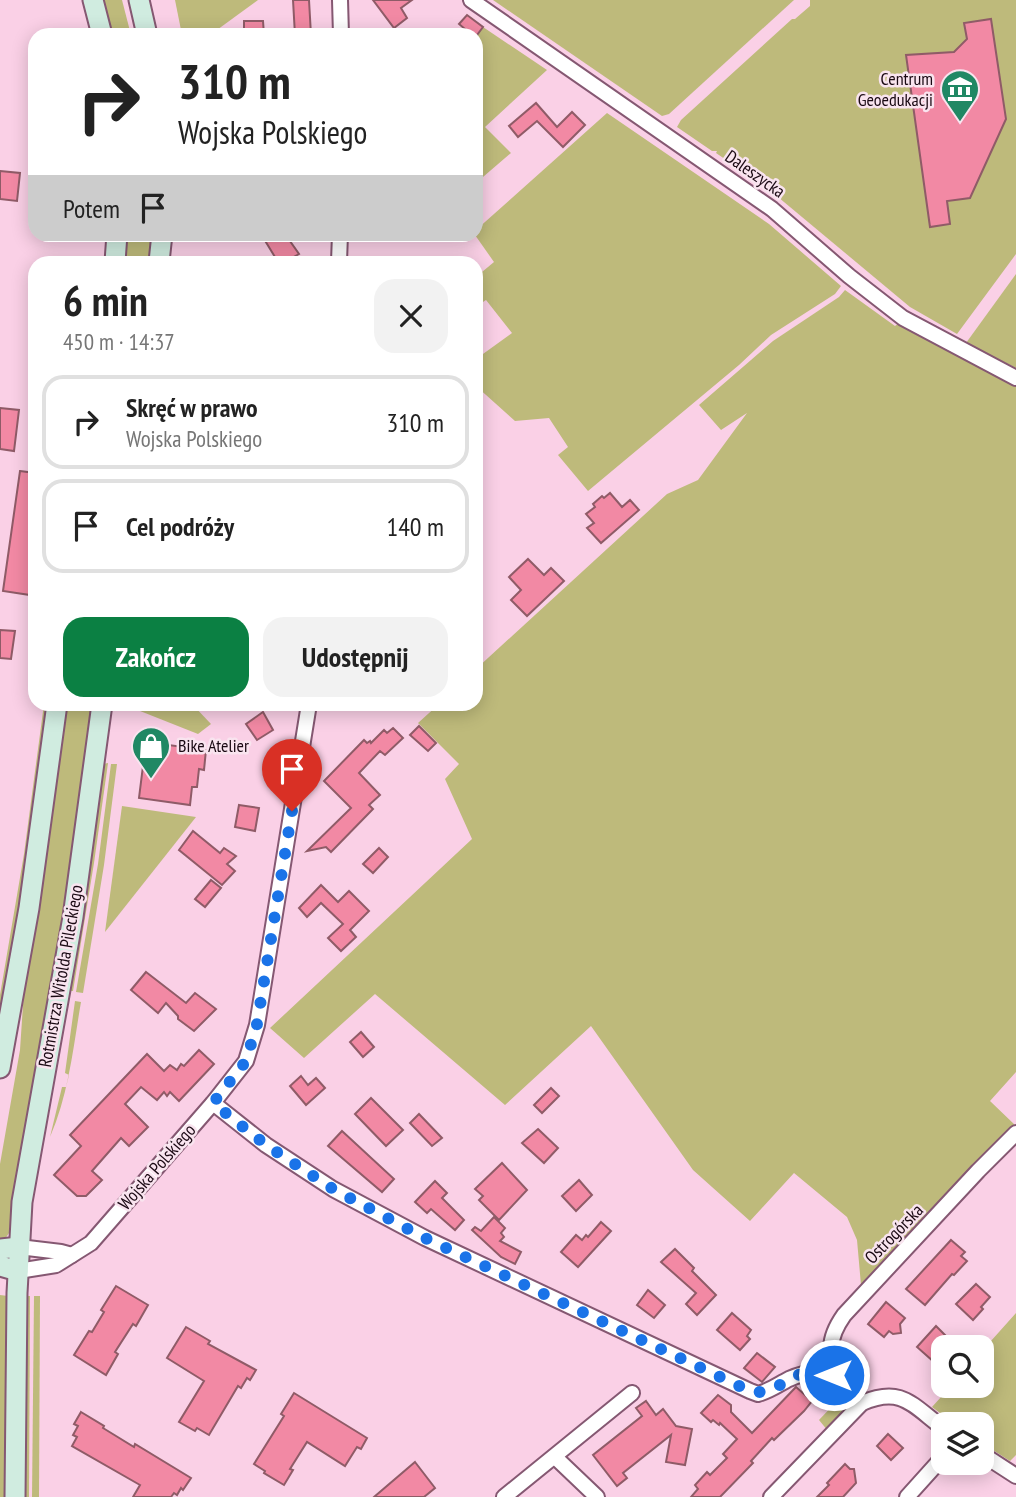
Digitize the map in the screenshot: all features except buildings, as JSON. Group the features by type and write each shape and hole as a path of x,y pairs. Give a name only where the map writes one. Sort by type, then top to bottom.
{"main road":[{"path":"93,0 100,28"},
{"path":"139,0 145,28"},
{"path":"0,1068 29,908 56,711"},
{"name":"Rotmistrza Witolda Pileckiego","path":"9,1248 23,1193 73,917 101,711"},
{"path":"9,1248 15,1497"}],"street":[{"path":"340,0 341,28"},
{"name":"Daleszycka","path":"471,0 772,209 849,276 903,318 1016,378"},
{"name":"Wojska Polskiego","path":"9,1269 56,1265 91,1243 213,1103 246,1061 257,1024 308,711"},
{"path":"213,1103 266,1145 333,1189 425,1238 750,1391 758,1394 767,1391 806,1372 834,1375 862,1403"},
{"name":"Ostrogórska","path":"834,1375 836,1367 832,1353 833,1340 844,1315 1016,1133"},
{"path":"9,1248 72,1255"},
{"path":"504,1497 632,1393"},
{"path":"771,1497 862,1403 881,1396 897,1396 931,1419"},
{"path":"555,1457 597,1497"},
{"path":"994,1462 1016,1476"},
{"path":"906,1497 931,1470"}],"shaded area":[{"path":"103,0 122,0 129,28 109,28"},
{"path":"175,0 258,0 220,28 181,28"},
{"path":"493,0 794,0 669,114 662,116"},
{"path":"810,0 1016,0 1016,254 957,334 910,307 766,187 716,153 717,151 712,151 677,127 681,120 792,19 810,6"},
{"path":"483,27 547,70 485,127 511,153 483,177 483,28"},
{"path":"607,113 769,224 841,286 835,294 771,335 588,491 558,455 568,447 549,418 515,421 483,392 483,354 512,333 486,300 483,302 483,271 494,262 480,242 483,242 483,224"},
{"path":"125,242 152,242 151,256 124,256"},
{"path":"1016,274 1016,368 966,343"},
{"path":"845,290 895,326 899,323 1016,383 1016,1072 990,1101 1015,1125 861,1285 857,1240 847,1217 794,1173 750,1221 693,1170 591,1026 505,1105 375,994 304,1058 270,1028 472,839 445,779 459,764 418,723 431,711 483,711 483,663 667,494 698,480 747,413 721,430 699,405 773,341 839,297"},
{"path":"43,711 47,711 20,907 0,1017 0,995 24,854"},
{"path":"65,711 92,711 64,915 9,1233 5,1239 0,1239 0,1164 20,1050 24,990 46,857"},
{"path":"140,711 199,711 211,724 198,734"},
{"path":"108,763 73,991 70,991 103,764"},
{"path":"111,764 117,764 83,993 76,992 98,864"},
{"path":"122,806 196,817 105,932"},
{"path":"75,1001 81,1002 69,1075 65,1073"},
{"path":"62,1087 66,1087 50,1137"},
{"path":"0,1295 8,1296 6,1497 0,1497"},
{"path":"26,1296 30,1296 29,1497 24,1497"},
{"path":"34,1296 40,1296 39,1497 32,1497"},
{"path":"1016,1313 1016,1455 1010,1461 994,1451 994,1412 939,1412 932,1407 940,1398 994,1398 994,1338"},
{"path":"827,1380 848,1399 846,1410 828,1431 819,1420 838,1400 819,1389"}],"place":[{"name":"Centrum Geoedukacji","path":"960,123"},
{"name":"Bike Atelier","path":"151,780"}],"route":[{"path":"292,811 257,1024 246,1061 213,1103 266,1145 333,1189 425,1238 750,1391 758,1394 767,1391 806,1372 834,1375"}]}
